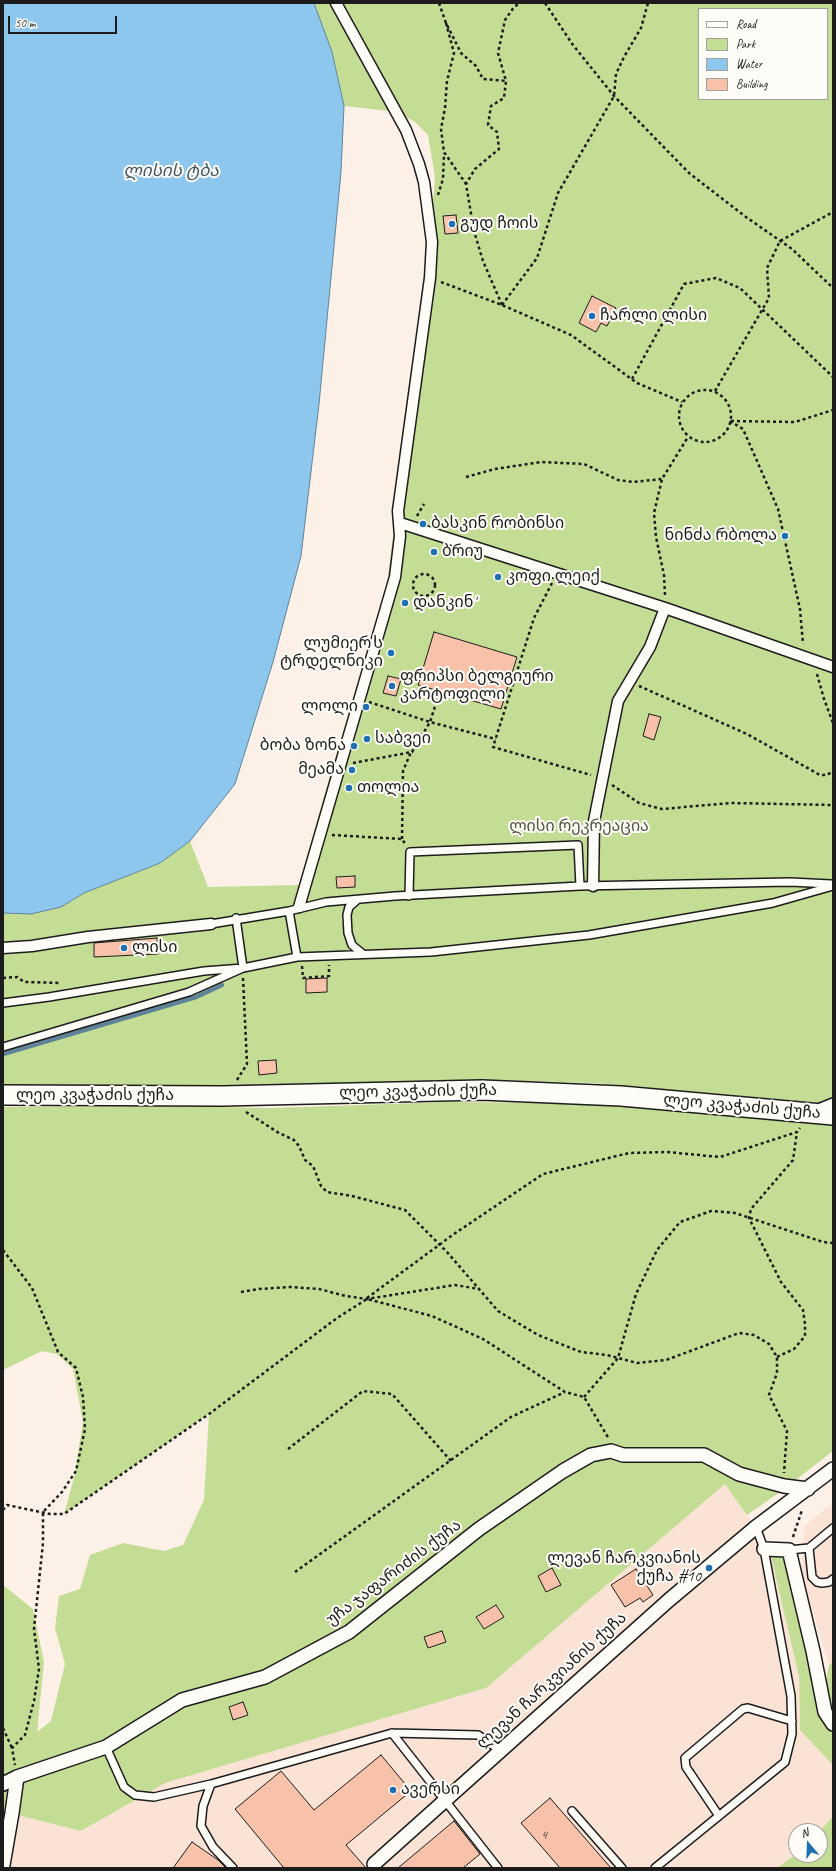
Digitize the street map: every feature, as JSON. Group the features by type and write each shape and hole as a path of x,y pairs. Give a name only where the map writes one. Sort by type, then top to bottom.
{"main road":[{"name":"ლეო კვაჭაძის ქუჩა","path":"3,1096 223,1096 497,1090 621,1096 833,1115"}],"street":[{"path":"299,907 394,583 400,536 398,511 430,278 432,242 431,223 419,164 406,130 336,3"},
{"path":"400,524 665,608 833,667"},
{"path":"593,886 594,821 618,701 650,648 665,608"},
{"path":"3,948 32,946 88,937 211,924"},
{"name":"უჩა ჯაფარიძის ქუჩა","path":"3,1784 17,1777 106,1747 182,1700 265,1677 349,1632 485,1525 563,1471 591,1456 612,1451 623,1455 704,1455 739,1474 784,1486 808,1489"},
{"name":"ლევან ჩარკვიანის ქუჩა","path":"374,1864 669,1600 756,1527 833,1469"},
{"path":"764,1549 789,1550 813,1651 825,1712 833,1724"},
{"path":"3,1865 17,1777"}],"lane":[{"path":"409,896 410,852 578,844 580,886"},
{"path":"211,924 236,918 289,911 299,907 326,902 395,896 580,886 790,882 833,885"},
{"path":"3,1002 70,993 204,971 243,968 297,956 431,952 589,935 773,903 833,885"},
{"path":"357,900 349,907 348,932 352,945 364,954"},
{"path":"289,911 297,956"},
{"path":"236,918 243,968"},
{"path":"3,1047 189,992 243,968"},
{"path":"809,1112 833,1102"},
{"path":"655,1868 785,1762 792,1734 791,1696 764,1549 756,1527"},
{"path":"789,1550 809,1548 833,1528"},
{"path":"809,1548 812,1577 817,1582 822,1583 833,1579"},
{"path":"719,1816 686,1767 685,1758 743,1709 748,1708 792,1721"},
{"path":"106,1747 124,1787 135,1795 154,1797 211,1784 392,1733 478,1735 500,1750"},
{"path":"392,1733 498,1868"},
{"path":"211,1784 203,1806 201,1826 213,1847 233,1868"},
{"path":"572,1811 622,1868"}],"path":[{"path":"431,223 443,179 444,152 441,129 445,108 446,81 454,53 439,3"},
{"path":"466,184 475,169 499,149 497,132 488,125 491,106 504,98 506,81 498,53 505,20 514,6 520,3"},
{"path":"545,3 573,45 614,96 689,173 746,217 792,249 833,288"},
{"path":"502,305 537,258 558,193 614,96 616,74 641,28 648,3"},
{"path":"446,23 461,53 476,66 484,79 506,81"},
{"path":"444,152 466,184 474,231 484,261 502,305"},
{"path":"715,391 769,298 766,268 780,241 833,212"},
{"path":"430,278 502,305 571,335 632,378 658,393 682,402"},
{"path":"632,378 684,284 716,278 740,288 764,309 833,377"},
{"path":"705,389 715,391 722,396 728,404 731,412 730,421 726,430 720,437 711,441 702,442 688,436 682,428 679,419 679,410 685,397 696,391 705,389"},
{"path":"730,421 795,422 833,410"},
{"path":"730,421 743,429 778,509 800,609 804,656"},
{"path":"665,608 664,575 656,537 654,513 662,479 688,436"},
{"path":"466,477 495,469 541,462 584,464 618,480 632,482 662,479"},
{"path":"420,574 431,576 435,582 432,592 426,596 418,595 414,589 413,582 420,574"},
{"path":"556,574 534,618 493,747 603,779 639,803 662,809 731,803 833,805"},
{"path":"814,661 824,699 833,723"},
{"path":"629,681 747,734 820,775 827,775 833,771"},
{"path":"410,852 402,839 403,771 412,752 430,722 440,691"},
{"path":"360,700 430,722 496,739"},
{"path":"341,765 412,752"},
{"path":"320,834 402,839"},
{"path":"302,966 303,978 329,976 330,966"},
{"path":"3,978 17,977 24,982 67,983 70,993"},
{"path":"244,981 247,1064 243,1072 223,1096 257,1120 294,1140 299,1146 305,1160 313,1166 321,1186 327,1192 352,1196 405,1210 448,1252 498,1311 538,1335 581,1352 618,1358 637,1363 666,1360 739,1333 754,1335 769,1344 777,1357 777,1373 769,1394 787,1431 784,1486"},
{"path":"777,1357 794,1349 805,1336 804,1317 802,1310 781,1282 749,1218 751,1209 793,1160 797,1132 809,1112"},
{"path":"3,1510 5,1505 64,1514 209,1414 337,1318 367,1298 454,1234 543,1174 629,1153 667,1152 720,1157 797,1132"},
{"path":"584,1397 618,1358 636,1294 657,1250 680,1222 711,1210 735,1213 823,1242 833,1243"},
{"path":"3,1250 32,1288 58,1352 76,1368 83,1397 85,1429 76,1471 62,1492 43,1512 43,1542 34,1629 39,1669 34,1701 25,1735 12,1748"},
{"path":"367,1298 455,1285 480,1289"},
{"path":"242,1292 258,1289 290,1287 319,1289 346,1296 367,1298 432,1316 477,1336 565,1392 584,1397 608,1438 612,1451"},
{"path":"288,1449 363,1391 392,1394 451,1461"},
{"path":"295,1572 511,1417 565,1392"},
{"path":"789,1550 808,1489"},
{"path":"3,1728 12,1748 17,1777"}],"shaded area":[{"path":"725,1484 756,1527 771,1556 799,1677 800,1730 833,1765 833,1816 827,1823 788,1823 788,1860 777,1868 3,1868 12,1813 81,1831 165,1783 486,1688"},
{"path":"833,1503 833,1662 829,1665 802,1578 804,1526"}],"green space":[{"name":"ლისი რეკრეაცია","path":"314,3 833,3 833,1104 594,1083 491,1080 215,1088 3,1087 3,913 31,914 61,907 84,893 160,863 190,841 208,887 299,885 330,775 387,585 431,223 435,177 428,135 415,122 398,112 344,106 332,52"},
{"path":"448,1102 579,1103 833,1124 833,1451 783,1490 747,1515 725,1484 486,1688 165,1783 81,1831 14,1814 3,1857 3,1585 33,1609 44,1662 37,1732 51,1721 65,1664 55,1628 59,1596 80,1589 90,1555 123,1543 164,1551 183,1545 204,1500 209,1414 64,1514 74,1478 83,1422 73,1369 57,1354 42,1351 3,1370 3,1107 164,1106 273,1108"},
{"path":"789,1550 820,1714 829,1665 833,1662 833,1765 800,1730 799,1677 771,1556"},
{"path":"833,1816 833,1868 777,1868 788,1860 788,1863 828,1863 827,1823"}],"water":[{"name":"ლისის ტბა","path":"3,3 314,3 332,52 344,106 341,172 319,404 301,556 273,662 235,784 190,841 160,863 84,893 61,907 31,914 3,913"}],"building":[{"path":"456,215 458,233 445,234 443,216"},
{"path":"592,296 616,308 607,326 601,323 596,332 579,323"},
{"path":"434,632 517,657 501,709 418,685"},
{"path":"388,676 401,679 396,696 383,693"},
{"path":"649,714 661,717 654,740 643,736"},
{"path":"355,876 355,887 337,888 336,877"},
{"path":"157,938 158,954 94,957 94,943"},
{"path":"327,978 327,992 306,993 306,979"},
{"path":"276,1060 277,1073 259,1075 258,1061"},
{"path":"552,1568 561,1585 546,1592 538,1576"},
{"path":"636,1569 653,1595 643,1602 640,1598 625,1607 611,1585"},
{"path":"496,1605 504,1617 484,1629 476,1617"},
{"path":"442,1631 446,1642 428,1648 424,1637"},
{"path":"243,1702 248,1715 233,1720 229,1707"},
{"path":"381,1755 411,1791 346,1845 366,1868 284,1868 235,1809 281,1771 314,1810"},
{"path":"550,1798 611,1868 560,1868 521,1823"},
{"path":"454,1821 480,1854 463,1868 398,1868"},
{"path":"192,1842 218,1860 226,1868 173,1868"}],"waterway":[{"path":"3,1054 196,997 222,985"}],"place":[{"name":"გუდ ჩოის","path":"452,224"},
{"name":"ჩარლი ლისი","path":"592,316"},
{"name":"ბასკინ რობინსი","path":"423,524"},
{"name":"ნინძა რბოლა","path":"785,536"},
{"name":"ბრიუ","path":"434,552"},
{"name":"კოფი ლეიქ","path":"498,577"},
{"name":"დანკინ'","path":"405,603"},
{"name":"ლუმიერ'ს ტრდელნიკი","path":"391,653"},
{"name":"ფრიპსი ბელგიური კარტოფილი","path":"392,686"},
{"name":"ლოლი","path":"366,707"},
{"name":"საბვეი","path":"367,739"},
{"name":"ბობა ზონა","path":"354,746"},
{"name":"მეამა","path":"352,770"},
{"name":"თოლია","path":"349,788"},
{"name":"ლისი","path":"124,948"},
{"name":"ლევან ჩარკვიანის ქუჩა #10","path":"709,1568"},
{"name":"ავერსი","path":"393,1790"}]}
